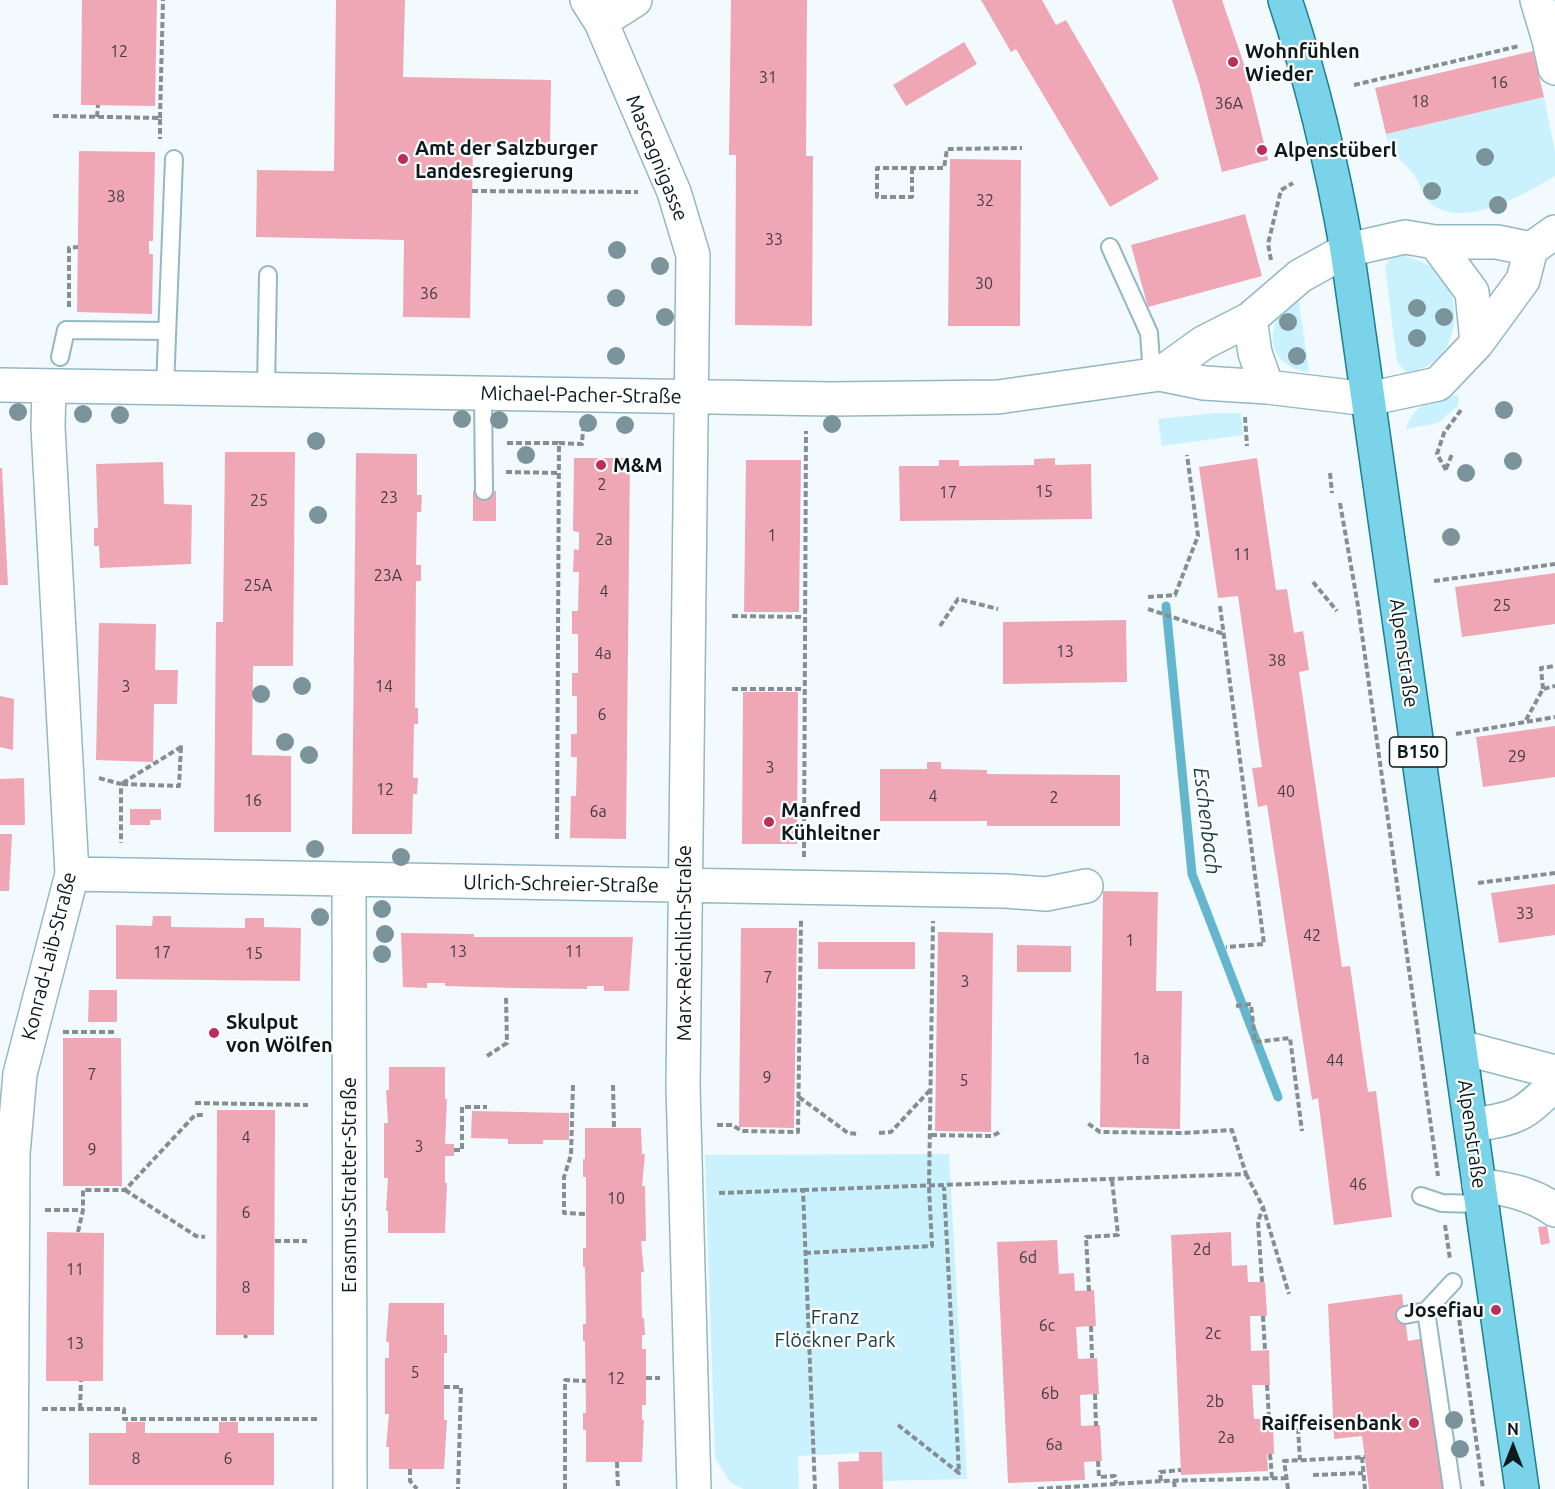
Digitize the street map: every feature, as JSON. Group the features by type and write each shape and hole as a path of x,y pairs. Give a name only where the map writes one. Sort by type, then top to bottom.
{"main road":[{"name":"Alpenstraße","path":"1285,0 1298,39 1331,163 1347,250 1522,1489"}],"street":[{"path":"594,11 635,0"},
{"path":"1537,0 1553,47"},
{"name":"Mascagnigasse","path":"594,11 674,192 693,255 690,397"},
{"name":"Michael-Pacher-Straße","path":"0,386 54,372 165,387 266,390 690,397 998,397 1156,374 1255,397 1368,399 1438,384 1477,343 1523,280 1543,241 1435,242 1405,237 1347,250 1300,276 1250,320 1203,343 1156,374"},
{"path":"1435,242 1472,292 1477,343"},
{"path":"1250,320 1255,352 1255,397"},
{"name":"Konrad-Laib-Straße","path":"11,1489 13,1154 19,1085 72,874 48,427 54,372"},
{"name":"Marx-Reichlich-Straße","path":"690,397 683,1086 694,1489"},
{"name":"Ulrich-Schreier-Straße","path":"72,874 1005,891 1046,894 1086,886"},
{"name":"Erasmus-Stratter-Straße","path":"349,880 350,1489"},
{"path":"1460,1047 1555,1072"},
{"path":"1471,1125 1501,1121 1525,1113 1555,1084"},
{"path":"1480,1194 1512,1189 1541,1200 1555,1210"}],"lane":[{"path":"165,387 174,159"},
{"path":"1110,247 1149,333 1156,374"},
{"path":"266,390 268,275"},
{"path":"54,372 66,330 167,331"},
{"path":"483,394 484,491"},
{"path":"1421,1196 1442,1203 1480,1194"},
{"path":"1405,1315 1426,1311 1453,1282"},
{"path":"1426,1311 1452,1489"}],"path":[{"path":"160,140 163,0"},
{"path":"1354,85 1553,47"},
{"path":"97,117 98,105"},
{"path":"53,116 160,118"},
{"path":"912,168 912,196 877,197 877,168 912,168 944,168 947,149 1022,148"},
{"path":"637,182 644,199"},
{"path":"1274,269 1268,244 1281,190 1293,183"},
{"path":"472,191 642,192"},
{"path":"69,315 69,248 78,247"},
{"path":"1247,447 1255,397"},
{"path":"1452,454 1446,470 1437,454 1444,433 1465,405"},
{"path":"504,453 504,443 582,444 583,429"},
{"path":"804,867 806,431"},
{"path":"558,839 559,443"},
{"path":"1148,597 1175,595 1198,536 1187,455"},
{"path":"504,463 503,472 559,473"},
{"path":"1330,473 1332,493"},
{"path":"1340,503 1358,606 1483,1489"},
{"path":"1434,581 1555,564"},
{"path":"1313,582 1337,611"},
{"path":"940,626 958,599 998,609"},
{"path":"1220,606 1264,944 1226,947"},
{"path":"1148,609 1224,634"},
{"path":"732,616 804,617"},
{"path":"1525,721 1543,688 1541,668 1555,666"},
{"path":"1543,688 1555,687"},
{"path":"732,688 804,689"},
{"path":"1455,734 1555,717"},
{"path":"91,775 121,784 179,786 181,747 121,784"},
{"path":"121,784 121,855"},
{"path":"1478,883 1555,873"},
{"path":"711,1125 732,1125 742,1131 798,1132 801,917"},
{"path":"805,1253 932,1246 929,1188 933,917"},
{"path":"488,1056 507,1043 506,997"},
{"path":"1236,1006 1251,1004 1255,1042 1290,1038 1302,1131"},
{"path":"59,1032 117,1032"},
{"path":"573,1085 571,1155 564,1177 564,1213 586,1214"},
{"path":"613,1085 614,1128"},
{"path":"879,1133 891,1132 932,1088"},
{"path":"798,1096 848,1133 859,1134"},
{"path":"195,1103 308,1105"},
{"path":"246,1104 246,1110"},
{"path":"454,1150 462,1149 462,1107 487,1107"},
{"path":"125,1190 195,1115 206,1115"},
{"path":"1086,1122 1100,1132 1184,1133 1232,1130 1246,1174 1263,1207 1288,1294"},
{"path":"931,1135 992,1136 1002,1131"},
{"path":"717,1193 929,1188 1246,1174"},
{"path":"1089,1291 1086,1237 1118,1234 1112,1180"},
{"path":"898,1425 959,1473 944,1187"},
{"path":"78,1232 83,1210 83,1190 125,1190 196,1236 206,1237"},
{"path":"803,1190 815,1489"},
{"path":"1262,1282 1258,1222 1263,1207"},
{"path":"40,1210 83,1210"},
{"path":"275,1241 307,1241"},
{"path":"1263,1316 1265,1350"},
{"path":"1091,1326 1092,1359"},
{"path":"565,1489 565,1380 586,1381"},
{"path":"80,1409 81,1381"},
{"path":"1267,1385 1269,1418"},
{"path":"444,1387 461,1387 458,1489"},
{"path":"1095,1394 1096,1426"},
{"path":"39,1409 124,1409 124,1419 320,1419"},
{"path":"1298,1428 1300,1460"},
{"path":"1270,1454 1272,1478"},
{"path":"1288,1489 1284,1461 1363,1457 1365,1489"},
{"path":"1098,1461 1099,1477 1116,1476 1116,1484"},
{"path":"617,1462 618,1489"},
{"path":"410,1469 410,1481 417,1489"},
{"path":"1161,1481 1160,1472 1181,1470"},
{"path":"1313,1474 1363,1473"},
{"path":"1038,1489 1161,1481 1286,1478"},
{"path":"1173,1481 1175,1489"}],"green space":[{"path":"1544,97 1555,151 1555,176 1513,199 1480,211 1448,212 1434,206 1387,140 1386,134"},
{"path":"1403,255 1439,273 1450,292 1454,307 1451,337 1445,350 1435,361 1422,369 1406,372 1397,362 1385,266 1391,257"},
{"path":"1298,296 1309,372 1294,368 1283,361 1276,351 1273,340 1278,317"},
{"path":"1459,395 1458,406 1438,423 1406,429 1409,420 1420,407 1434,400"},
{"path":"1214,413 1241,413 1243,435 1162,446 1158,419"},
{"name":"Franz Flöckner Park","path":"949,1154 967,1479 883,1481 882,1452 798,1456 799,1489 743,1489 730,1482 715,1458 705,1155"}],"building":[{"path":"82,0 157,0 155,106 81,105"},
{"name":"Amt der Salzburger Landesregierung","path":"336,0 405,0 403,77 551,80 550,148 473,146 470,318 403,317 404,240 256,237 257,170 334,171"},
{"path":"731,0 807,0 806,156 813,156 812,326 735,325 736,155 729,155"},
{"path":"981,0 1042,0 1056,25 1066,20 1159,179 1110,207 1016,49 1011,52"},
{"path":"1172,0 1222,0 1246,70 1268,160 1222,172 1199,83"},
{"path":"964,42 977,64 906,106 893,85"},
{"path":"1533,51 1544,97 1386,134 1375,88"},
{"path":"79,151 155,152 153,241 149,241 149,254 153,254 152,314 77,312"},
{"path":"950,159 1021,160 1020,326 948,326"},
{"path":"1245,214 1262,276 1148,307 1131,245"},
{"path":"225,452 295,452 293,666 253,666 252,755 291,756 291,832 214,832 216,622 223,622"},
{"path":"356,453 417,454 417,495 422,495 421,512 417,512 416,565 421,565 421,581 416,581 415,708 418,708 418,724 414,724 413,778 418,778 417,794 413,794 412,834 352,834"},
{"path":"574,458 630,458 626,839 570,838 571,796 576,796 577,757 571,757 571,734 577,734 577,696 572,696 572,673 578,673 578,634 572,634 572,611 578,611 579,572 573,572 574,549 579,550 579,532 573,531"},
{"path":"1055,458 1055,465 1091,464 1092,519 900,521 899,466 939,466 939,460 959,460 959,466 1034,465 1034,459"},
{"path":"1257,458 1276,590 1287,589 1294,633 1303,631 1309,670 1299,672 1342,967 1350,966 1368,1092 1376,1091 1392,1217 1334,1225 1318,1098 1312,1100 1267,805 1258,807 1252,768 1262,767 1238,596 1218,598 1199,467"},
{"path":"746,460 801,460 799,612 744,612"},
{"path":"163,462 164,504 192,505 191,564 100,568 99,546 94,546 94,528 98,528 96,464"},
{"path":"0,468 2,468 8,585 0,585"},
{"path":"473,491 496,491 496,521 473,521"},
{"path":"1555,573 1555,624 1462,637 1455,587"},
{"path":"1126,620 1127,682 1003,684 1003,622"},
{"path":"99,623 156,624 155,670 178,670 177,704 154,704 153,762 96,760"},
{"path":"743,692 798,692 797,844 742,844"},
{"path":"0,696 14,699 13,750 0,747"},
{"path":"1555,726 1555,777 1483,787 1476,737"},
{"path":"927,762 941,762 941,769 987,770 987,774 1120,775 1120,826 987,826 987,821 880,821 880,769 927,769"},
{"path":"24,778 25,825 0,825 0,779"},
{"path":"130,809 161,809 161,820 150,820 150,825 130,825"},
{"path":"0,834 12,834 9,891 0,891"},
{"path":"1555,884 1555,935 1499,943 1491,893"},
{"path":"1103,891 1158,892 1156,991 1182,991 1180,1129 1100,1127"},
{"path":"153,916 171,916 171,927 245,928 245,918 264,918 264,927 301,928 300,981 116,979 116,925 152,926"},
{"path":"741,928 797,928 794,1128 739,1127"},
{"path":"938,932 993,933 991,1132 935,1131"},
{"path":"401,933 474,934 474,937 633,937 629,991 604,991 604,986 587,986 587,989 515,988 445,986 445,983 427,983 427,988 403,987"},
{"path":"818,942 915,942 915,969 818,969"},
{"path":"1017,945 1071,946 1071,972 1017,972"},
{"path":"89,990 117,990 117,1022 88,1022"},
{"path":"63,1038 121,1038 122,1186 63,1186"},
{"path":"389,1067 445,1067 445,1099 447,1099 445,1144 454,1144 454,1156 445,1156 445,1183 447,1183 445,1233 388,1233 388,1211 386,1211 388,1178 384,1178 384,1123 388,1123 386,1090 389,1090"},
{"path":"217,1110 275,1110 274,1335 216,1335"},
{"path":"472,1111 569,1113 569,1140 543,1140 543,1144 508,1144 508,1139 471,1138"},
{"path":"585,1128 641,1128 642,1154 645,1154 642,1186 645,1186 646,1241 641,1241 644,1272 641,1272 642,1318 644,1318 645,1335 642,1335 642,1349 646,1349 646,1405 642,1405 642,1420 644,1420 642,1462 586,1462 586,1430 583,1430 583,1413 586,1413 585,1341 583,1341 583,1324 586,1324 585,1267 583,1267 583,1248 586,1248 586,1177 583,1177"},
{"path":"1547,1226 1550,1243 1541,1245 1538,1227"},
{"path":"47,1232 104,1233 103,1381 46,1381"},
{"path":"1231,1232 1232,1266 1247,1265 1248,1282 1265,1282 1267,1316 1250,1316 1251,1351 1269,1350 1270,1385 1252,1385 1254,1419 1273,1418 1274,1454 1267,1454 1268,1471 1181,1475 1171,1235"},
{"path":"1057,1240 1059,1274 1074,1273 1075,1291 1094,1290 1096,1326 1076,1327 1078,1359 1097,1358 1099,1394 1080,1395 1081,1426 1100,1425 1102,1461 1084,1462 1085,1480 1008,1483 997,1242"},
{"path":"1402,1294 1408,1341 1425,1338 1446,1489 1369,1489 1362,1436 1334,1439 1328,1304"},
{"path":"389,1303 444,1303 444,1335 447,1335 447,1353 444,1353 444,1420 447,1420 444,1469 389,1469 389,1447 386,1447 389,1414 385,1414 385,1358 389,1358 389,1342 386,1342"},
{"path":"126,1422 145,1422 145,1433 219,1433 219,1422 238,1422 238,1433 274,1433 274,1485 89,1485 89,1433 126,1433"},
{"path":"859,1452 882,1452 883,1489 839,1489 838,1462 859,1461"}],"waterway":[{"name":"Eschenbach","path":"1166,606 1192,874 1278,1097"}],"place":[{"name":"Wohnfühlen Wieder","path":"1233,62"},
{"name":"Alpenstüberl","path":"1262,150"},
{"name":"Amt der Salzburger Landesregierung","path":"403,159"},
{"name":"M&M","path":"601,465"},
{"name":"Manfred Kühleitner","path":"769,822"},
{"name":"Skulput von Wölfen","path":"214,1033"},
{"name":"Josefiau","path":"1496,1310"},
{"name":"Raiffeisenbank","path":"1414,1423"}]}
